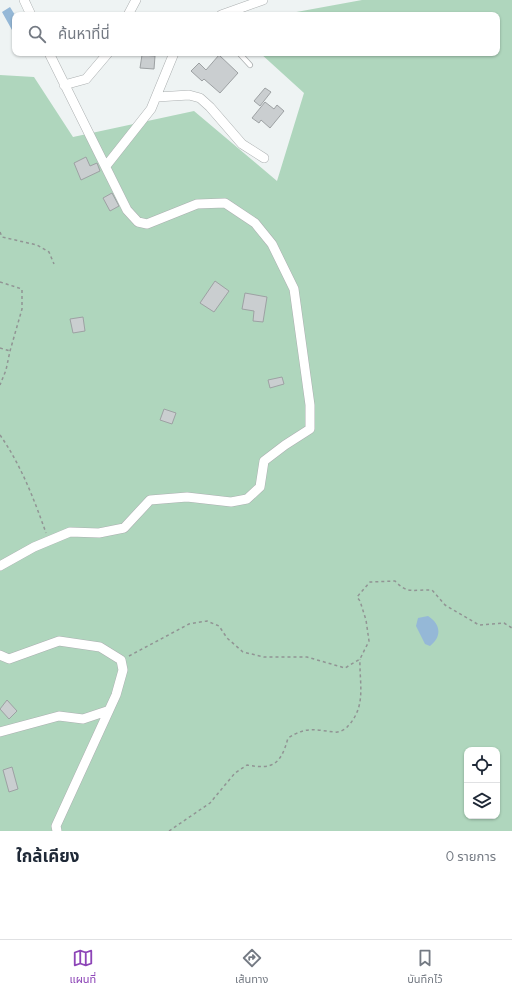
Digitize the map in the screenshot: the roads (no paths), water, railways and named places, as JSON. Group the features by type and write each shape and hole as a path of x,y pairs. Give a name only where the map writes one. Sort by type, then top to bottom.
{"street":[{"path":"24,0 30,12"},
{"path":"130,12 136,0"},
{"path":"229,12 263,0"},
{"path":"0,566 34,547 70,532 99,533 124,528 150,500 187,497 231,502 247,499 260,487 264,461 310,429 310,405 294,289 272,244 256,223 225,203 197,204 147,224 138,222 127,210 50,56"},
{"path":"64,85 86,79 105,56"},
{"path":"106,166 151,109 172,56"},
{"path":"157,97 189,95 200,98 210,107 242,144 264,158"},
{"path":"0,655 9,659 59,641 100,647 121,660 123,670 116,695 107,711 77,783 56,826 57,831"},
{"path":"0,732 59,716 83,719 107,711"}],"lane":[{"path":"242,56 250,65"}],"water":[{"path":"10,7 13,12 12,30 2,12"},
{"path":"428,616 438,627 437,639 430,646 425,644 416,626 418,618"}]}
